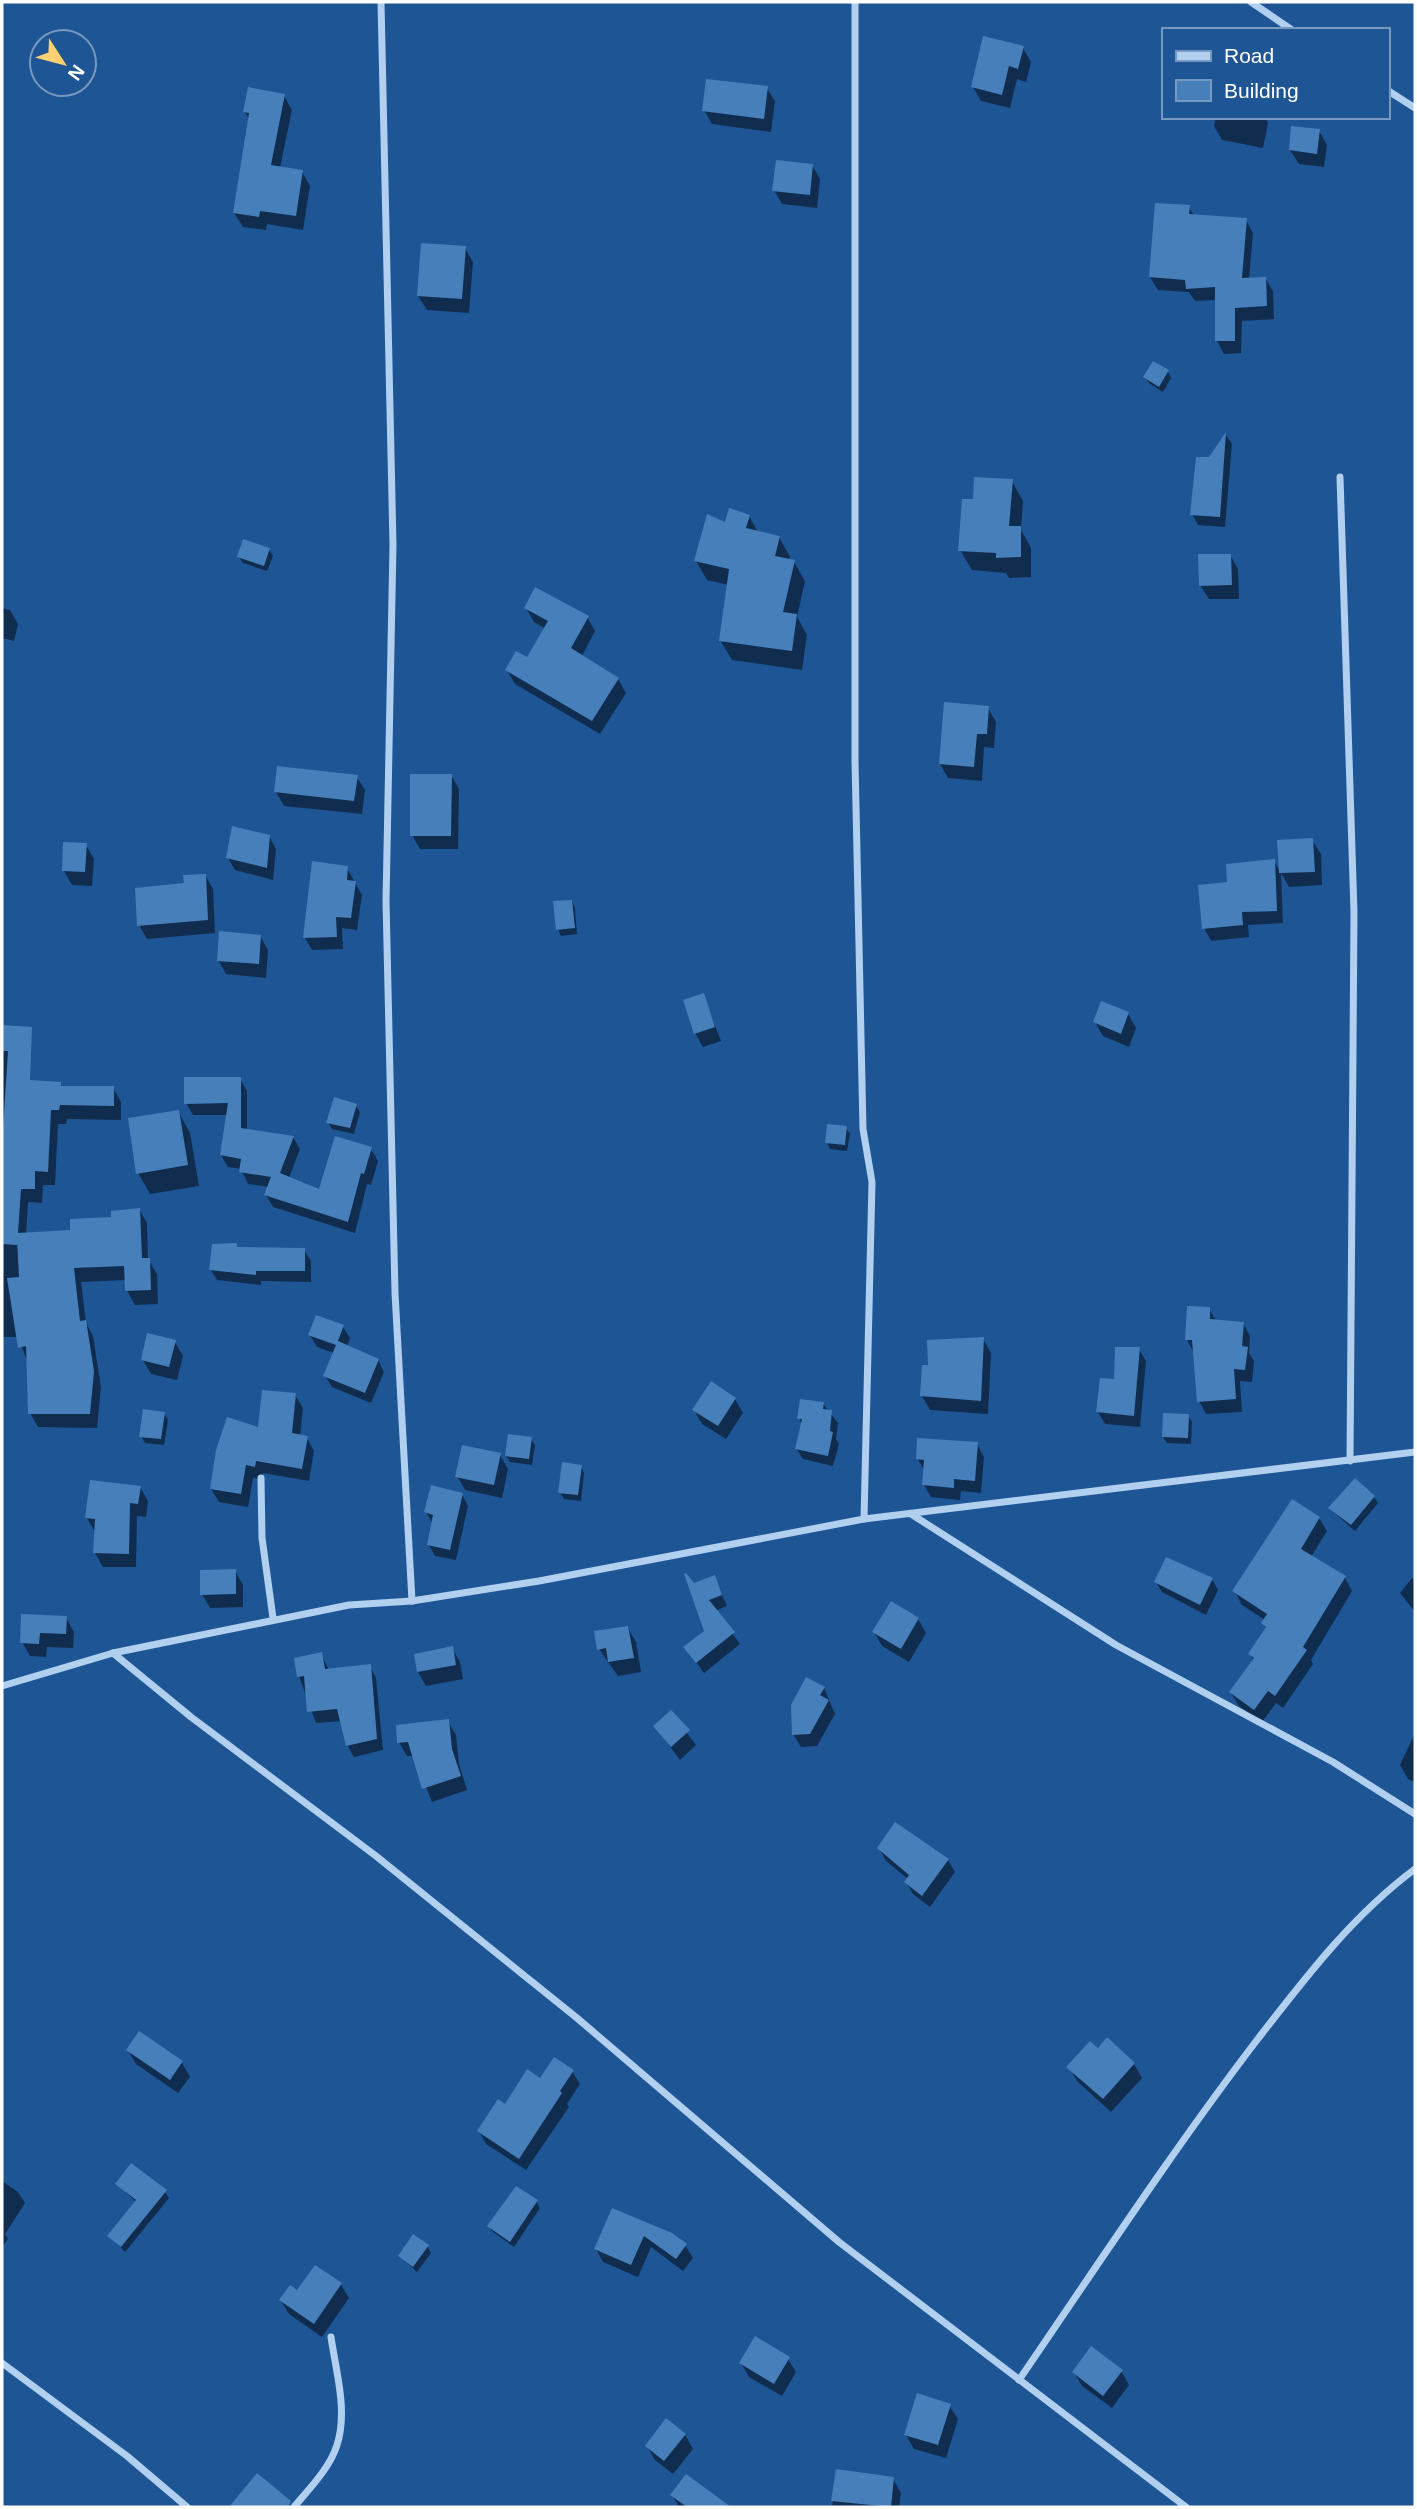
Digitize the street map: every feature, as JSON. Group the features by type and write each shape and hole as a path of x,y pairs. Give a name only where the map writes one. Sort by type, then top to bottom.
{"street":[{"path":"382,2 393,545 386,901 395,1293 412,1601"},
{"path":"855,2 856,774 863,1129 872,1182 864,1519"},
{"path":"1251,2 1289,28"},
{"path":"1389,91 1415,108"},
{"path":"1340,477 1354,912 1350,1461"},
{"path":"2,1686 113,1653 273,1618 349,1605 412,1601 552,1579 864,1519 1415,1452"},
{"path":"261,1478 262,1538 273,1618"},
{"path":"911,1514 1116,1645 1333,1762 1415,1814"},
{"path":"113,1653 191,1717 376,1856 577,2018 839,2242 1186,2507"},
{"path":"1019,2380 1202,2112 1319,1960 1384,1892 1415,1869"},
{"path":"294,2507 317,2480 337,2446 342,2415 331,2337"},
{"path":"2,2363 127,2456 187,2507"}],"building":[{"path":"983,36 1024,46 1018,69 1009,66 1002,95 971,87"},
{"path":"706,79 768,86 764,119 702,111"},
{"path":"248,87 285,94 271,165 303,170 296,216 260,211 259,217 233,213 249,113 243,112"},
{"path":"1291,126 1320,129 1317,154 1289,150"},
{"path":"776,160 813,164 810,195 772,191"},
{"path":"1155,203 1190,205 1189,214 1247,218 1242,278 1266,277 1267,306 1235,308 1235,341 1215,341 1215,287 1186,289 1185,280 1149,277"},
{"path":"421,243 466,246 462,299 417,296"},
{"path":"1153,361 1169,370 1159,387 1143,377"},
{"path":"1226,432 1220,517 1190,515 1196,457 1209,457"},
{"path":"974,477 1013,479 1009,526 1021,526 1021,557 996,558 996,553 958,551 962,499 973,499"},
{"path":"729,508 750,515 746,528 780,536 775,556 795,560 783,612 797,614 792,651 719,641 729,569 694,561 707,514 725,522"},
{"path":"243,539 270,548 264,566 237,557"},
{"path":"1198,554 1231,554 1232,585 1199,586"},
{"path":"535,587 589,616 571,648 619,678 592,721 505,670 516,651 527,657 548,621 524,608"},
{"path":"944,702 989,706 987,734 977,734 974,767 939,764"},
{"path":"277,766 358,775 354,801 274,792"},
{"path":"410,774 452,774 451,836 410,836"},
{"path":"232,826 270,835 267,868 226,858"},
{"path":"1313,838 1315,872 1279,873 1277,840"},
{"path":"63,842 87,843 85,872 62,871"},
{"path":"1275,859 1277,911 1242,912 1243,925 1202,929 1198,885 1227,882 1226,864"},
{"path":"312,861 348,866 347,880 356,881 351,918 336,917 337,937 303,938"},
{"path":"206,874 208,920 137,926 135,888 184,883 183,875"},
{"path":"572,900 575,928 556,930 553,901"},
{"path":"219,931 261,935 259,964 217,961"},
{"path":"704,993 715,1027 694,1034 683,1000"},
{"path":"1101,1001 1129,1012 1121,1034 1093,1022"},
{"path":"2,1025 32,1027 30,1080 61,1082 61,1086 114,1086 114,1106 60,1105 59,1110 51,1110 48,1172 35,1171 35,1189 21,1189 18,1233 70,1230 70,1219 111,1217 111,1211 140,1208 142,1258 150,1258 151,1290 125,1291 124,1266 74,1268 80,1321 86,1320 94,1371 90,1414 28,1414 26,1346 18,1348 7,1278 19,1277 17,1241 17,1245 2,1244 2,1145 8,1051 2,1051"},
{"path":"184,1077 241,1077 241,1128 294,1136 280,1173 319,1189 335,1136 372,1147 364,1174 361,1173 348,1222 264,1195 271,1177 239,1172 241,1159 220,1155 228,1103 184,1104"},
{"path":"334,1097 357,1104 350,1128 326,1123"},
{"path":"179,1110 188,1165 136,1174 128,1118"},
{"path":"827,1124 847,1126 845,1145 825,1143"},
{"path":"237,1243 237,1247 305,1248 305,1271 256,1271 256,1275 209,1270 212,1244"},
{"path":"1187,1306 1210,1307 1210,1319 1244,1322 1242,1346 1248,1347 1245,1370 1234,1369 1236,1399 1197,1402 1192,1340 1185,1340"},
{"path":"316,1315 344,1325 338,1341 379,1359 365,1393 323,1376 336,1345 308,1335"},
{"path":"147,1333 176,1340 169,1367 141,1360"},
{"path":"984,1337 981,1401 920,1396 922,1365 928,1365 927,1340"},
{"path":"1115,1347 1140,1347 1134,1416 1096,1412 1100,1378 1114,1379"},
{"path":"711,1381 736,1398 718,1426 692,1410"},
{"path":"262,1390 296,1393 292,1433 308,1436 302,1469 256,1461 255,1467 246,1465 241,1494 210,1489 216,1450 227,1417 258,1427"},
{"path":"800,1399 824,1402 823,1409 832,1410 830,1431 833,1432 828,1456 795,1449 802,1419 797,1419"},
{"path":"143,1409 165,1412 161,1439 139,1437"},
{"path":"1163,1413 1189,1414 1188,1438 1162,1437"},
{"path":"508,1434 532,1437 529,1459 505,1456"},
{"path":"917,1438 978,1442 975,1481 954,1479 954,1488 922,1485 924,1460 916,1459"},
{"path":"462,1445 501,1453 494,1485 455,1477"},
{"path":"562,1462 582,1465 578,1495 558,1493"},
{"path":"1355,1478 1375,1496 1351,1525 1328,1508"},
{"path":"90,1480 141,1486 138,1504 130,1503 129,1554 93,1553 95,1519 85,1518"},
{"path":"431,1485 463,1493 450,1550 427,1545 433,1515 424,1512"},
{"path":"1292,1499 1320,1517 1301,1549 1346,1576 1303,1647 1307,1650 1275,1696 1268,1691 1254,1710 1229,1692 1254,1658 1248,1654 1266,1627 1261,1623 1267,1614 1232,1591"},
{"path":"1166,1557 1213,1578 1200,1605 1154,1582"},
{"path":"236,1569 236,1594 200,1595 200,1570"},
{"path":"684,1574 694,1583 715,1575 722,1595 709,1600 735,1632 696,1663 683,1647 704,1631"},
{"path":"891,1601 919,1618 901,1649 872,1632"},
{"path":"21,1614 67,1616 66,1634 40,1633 39,1644 20,1643"},
{"path":"628,1626 634,1658 608,1662 606,1648 597,1650 594,1631"},
{"path":"453,1646 456,1665 417,1672 414,1654"},
{"path":"322,1652 325,1669 371,1664 377,1739 346,1746 337,1709 307,1712 304,1676 297,1677 294,1658"},
{"path":"806,1677 825,1687 820,1695 829,1700 810,1734 792,1735 791,1705"},
{"path":"671,1710 690,1730 671,1747 653,1726"},
{"path":"449,1719 452,1749 461,1776 422,1789 408,1742 397,1743 396,1725"},
{"path":"895,1822 949,1859 922,1896 904,1882 909,1875 877,1848"},
{"path":"139,2031 183,2061 170,2080 126,2050"},
{"path":"1107,2037 1135,2063 1103,2099 1066,2067 1090,2041 1098,2048"},
{"path":"554,2057 574,2070 519,2159 477,2131 498,2099 505,2104 527,2069 540,2078"},
{"path":"131,2163 167,2190 121,2247 107,2236 136,2200 115,2184"},
{"path":"516,2186 538,2200 510,2242 487,2226"},
{"path":"612,2208 672,2233 687,2244 676,2259 644,2236 631,2265 594,2249"},
{"path":"413,2234 429,2245 413,2267 398,2256"},
{"path":"315,2265 342,2283 314,2324 279,2300 290,2285 297,2290"},
{"path":"755,2336 790,2357 774,2384 739,2363"},
{"path":"1091,2346 1123,2370 1103,2396 1072,2372"},
{"path":"917,2393 951,2404 938,2445 904,2435"},
{"path":"666,2418 686,2434 664,2461 645,2446"},
{"path":"836,2469 894,2477 891,2507 831,2501"},
{"path":"257,2473 291,2501 288,2507 229,2507"},
{"path":"686,2474 731,2507 687,2507 670,2495"}]}
